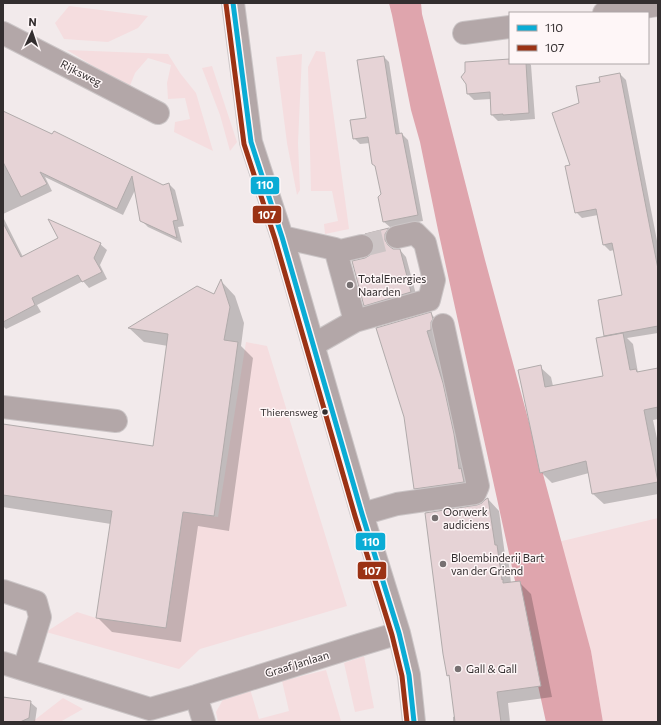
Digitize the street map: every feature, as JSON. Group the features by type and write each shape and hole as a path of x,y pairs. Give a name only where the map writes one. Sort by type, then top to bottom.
{"street":[{"path":"233,3 251,142 282,237 362,514 399,634 409,675 414,722"},
{"path":"611,12 658,5"},
{"path":"464,33 509,27"},
{"name":"Rijksweg","path":"3,34 158,113"},
{"path":"313,345 355,321 428,300 434,280 425,243 415,234 397,237"},
{"path":"282,237 335,249 355,321"},
{"path":"336,252 362,246"},
{"path":"362,514 397,504 475,493 478,486 443,325"},
{"path":"3,407 116,421"},
{"path":"3,591 36,602 40,617 24,669"},
{"name":"Graaf Janlaan","path":"3,663 150,709 399,634"},
{"path":"196,696 204,722"}],"shaded area":[{"path":"389,3 421,3 422,14 485,260 591,651 603,722 546,722 420,142 411,110"},
{"path":"69,6 148,16 138,28 108,42 64,39 55,23"},
{"path":"67,50 168,54 180,73 196,93 213,151 174,132 175,122 190,119 185,98 168,99 167,83 171,65 148,58 135,73 129,88"},
{"path":"316,51 325,52 349,229 325,234 324,224 338,221 332,191 311,191 308,67"},
{"path":"302,54 298,143 300,190 297,195 287,143 276,57"},
{"path":"212,66 237,142 230,151 220,115 202,68"},
{"path":"246,342 267,346 347,606 200,649 179,669 46,632 77,612 96,618 183,512 218,517"},
{"path":"658,518 658,722 603,722 591,651 558,542"},
{"path":"364,656 374,708 355,712 344,663"},
{"path":"326,670 341,721 218,722 216,712 225,696 250,689 259,719 289,711 282,681"},
{"path":"63,698 83,709 60,722 32,722"}],"building":[{"path":"384,56 396,134 402,133 418,215 383,222 378,197 381,194 375,166 372,164 368,137 353,139 350,120 366,118 357,60"},
{"path":"509,59 509,64 526,64 529,113 491,115 490,92 467,94 466,84 461,77 465,72 465,62"},
{"path":"620,73 658,269 658,326 604,336 598,300 622,295 612,243 603,245 596,209 575,213 565,166 570,165 552,113 579,103 576,86 600,82 599,77"},
{"path":"3,111 52,134 54,131 163,185 169,183 178,220 173,221 177,238 140,221 132,176 117,209 40,172 47,184 21,197 3,162"},
{"path":"48,219 101,243 94,258 102,272 82,282 78,275 32,298 35,305 3,322 3,223 21,257 58,238"},
{"path":"389,228 385,234 385,240 393,249 400,249 411,292 364,306 352,261 365,258 374,250 374,243 371,237 365,234"},
{"path":"221,279 230,307 224,340 238,342 214,516 183,512 166,628 96,618 112,511 3,495 3,424 153,446 168,334 128,328 197,286 214,294"},
{"path":"431,312 433,319 431,322 431,330 427,331 443,383 454,434 459,469 461,468 464,482 414,489 404,417 376,328"},
{"path":"623,333 630,370 636,369 637,372 658,368 658,407 644,410 658,482 592,494 586,461 540,473 518,370 541,365 545,387 603,376 596,338"},
{"path":"488,498 502,580 503,579 503,583 520,581 541,686 497,692 501,722 455,722 449,675 447,676 443,654 425,513 477,505"},
{"path":"3,697 31,701 29,718 20,722 3,722"}],"tunnel":[{"path":"362,246 397,237"}],"transit line":[{"name":"110","path":"233,3 251,142 282,237 362,514 399,633 409,675 414,722"},
{"name":"107","path":"226,4 244,144 275,239 355,516 392,635 402,676 407,722"}],"place":[{"name":"TotalEnergies Naarden","path":"350,285"},
{"name":"Thierensweg","path":"325,412"},
{"name":"Oorwerk audiciens","path":"435,518"},
{"name":"Bloembinderij Bart van der Griend","path":"443,564"},
{"name":"Gall & Gall","path":"458,669"}]}
